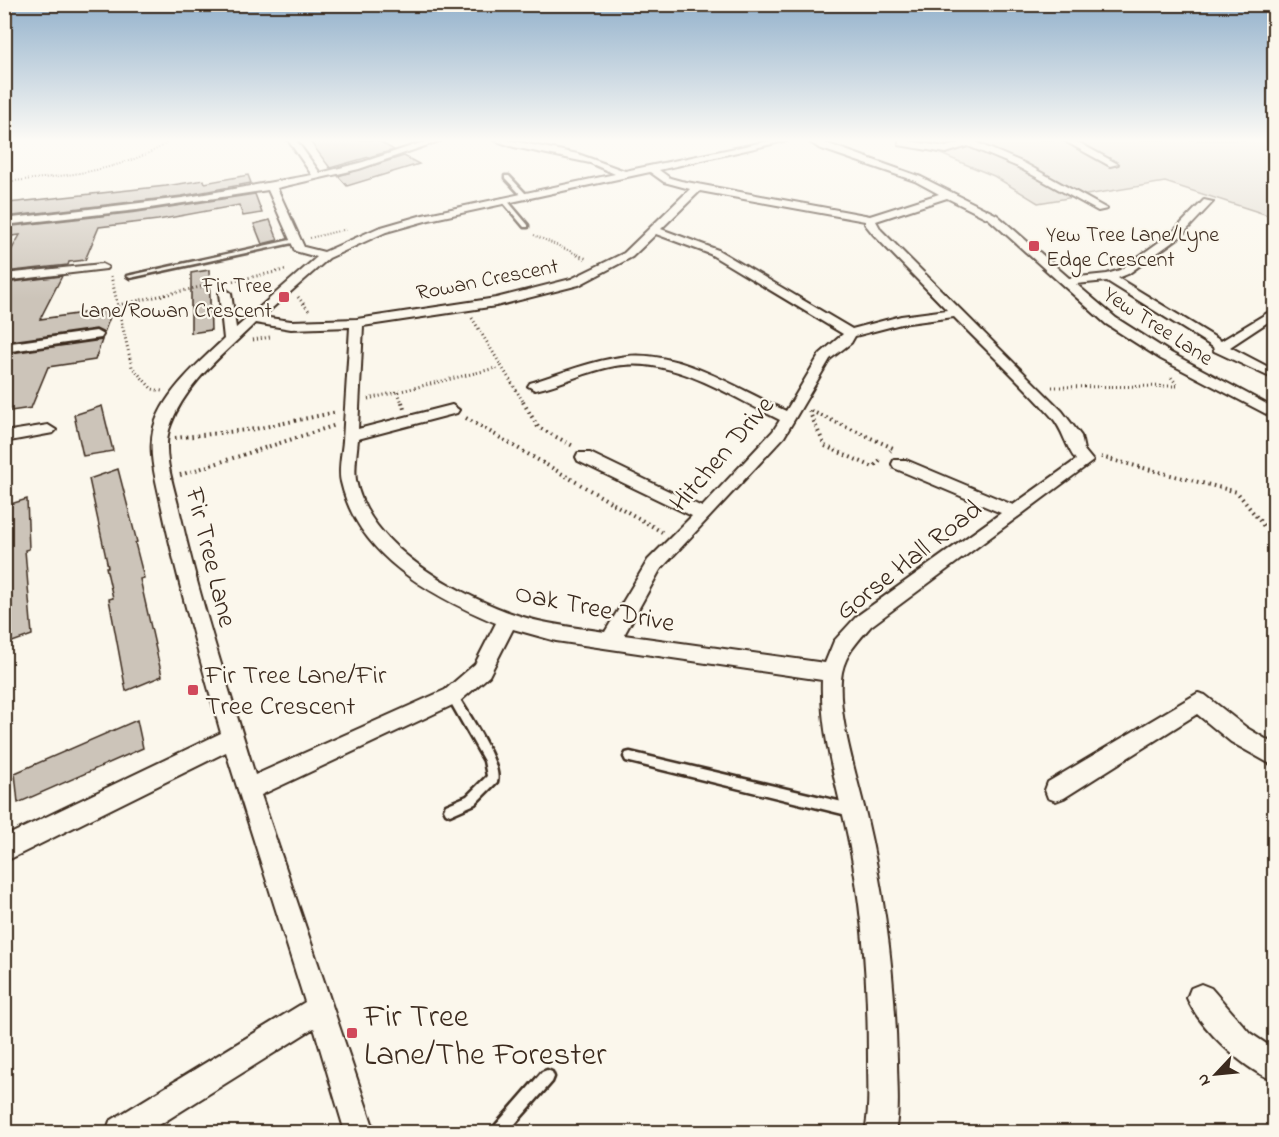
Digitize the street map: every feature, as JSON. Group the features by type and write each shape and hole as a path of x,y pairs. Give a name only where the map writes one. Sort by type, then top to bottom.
{"street":[{"path":"4,222 164,204 226,193"},
{"path":"274,193 299,249 325,256"},
{"name":"Fir Tree Lane","path":"360,1132 248,790 184,569 165,480 160,440 162,426 190,380 252,319 325,256 382,230 427,216 533,193"},
{"name":"Rowan Crescent","path":"252,319 291,325 357,323 496,302 575,282 628,255 692,193"},
{"path":"725,193 871,219 948,194"},
{"path":"1073,193 1102,209"},
{"name":"Yew Tree Lane","path":"948,194 993,217 1111,321 1166,356 1275,414"},
{"path":"1065,282 1109,277 1124,272 1177,234 1208,202"},
{"path":"871,219 870,224 877,232 1057,414 1073,436 1077,451"},
{"path":"655,230 714,252 850,333 901,320 957,314"},
{"path":"4,278 102,267"},
{"path":"1109,277 1219,348 1275,375"},
{"path":"225,293 231,340"},
{"path":"1219,348 1275,313"},
{"name":"Oak Tree Drive","path":"357,323 348,480 359,510 377,537 402,563 456,598 508,620 556,633 611,639 832,673"},
{"name":"Hitchen Drive","path":"611,639 654,565 779,434 798,411 825,357 846,340 850,333"},
{"path":"4,348 96,335"},
{"path":"535,386 613,363 643,360 678,367 798,411"},
{"path":"352,417 452,410"},
{"path":"4,436 48,430"},
{"name":"Gorse Hall Road","path":"880,1132 883,1118 882,1035 877,948 865,862 831,707 832,673 841,647 864,621 1085,461 1077,451"},
{"path":"585,457 704,515"},
{"path":"900,464 1014,512"},
{"path":"248,790 452,696 482,670 508,620"},
{"path":"1056,790 1205,697 1239,735 1275,756"},
{"path":"4,850 234,738"},
{"path":"1201,998 1240,1043 1275,1066"},
{"path":"121,1132 321,1008"}],"lane":[{"path":"504,200 526,226"},
{"path":"130,276 295,241"},
{"path":"450,809 471,800 493,778 489,760 452,696"},
{"path":"630,757 854,811"},
{"path":"499,1132 547,1077"}],"path":[{"path":"526,226 529,233 555,247 605,267"},
{"path":"102,267 111,272 132,367 152,389 180,394"},
{"path":"290,287 321,325"},
{"path":"1030,387 1178,386 1155,360 1166,356"},
{"path":"165,480 500,367"},
{"path":"452,410 678,541"},
{"path":"798,411 830,419 893,448 873,467 825,446 798,411"},
{"path":"160,440 352,417"},
{"path":"1077,451 1237,492 1246,498 1266,529 1275,534"}],"shaded area":[{"path":"1022,193 1098,193 1038,203"},
{"path":"1199,193 1274,193 1274,217"}],"building":[{"path":"100,193 198,193 4,217 4,208 8,203"},
{"path":"255,194 262,213 243,216 239,205 158,220 99,227 85,260 69,262 68,265 4,272 4,263 20,235 4,237 4,227 137,212"},
{"path":"270,220 278,240 262,244 254,224"},
{"path":"209,270 211,330 191,333 191,273"},
{"path":"62,276 40,319 113,309 104,333 96,329 4,342 4,283"},
{"path":"102,340 95,360 48,367 31,408 4,412 4,354"},
{"path":"102,406 113,451 83,456 74,415"},
{"path":"118,469 137,542 135,543 144,578 140,579 162,676 126,691 109,599 113,598 106,567 108,567 89,479"},
{"path":"27,499 29,549 25,550 32,635 4,645 4,506"},
{"path":"137,720 143,748 18,803 15,773"}],"place":[{"name":"Yew Tree Lane/Lyne Edge Crescent","path":"1034,246"},
{"name":"Fir Tree Lane/Rowan Crescent","path":"284,297"},
{"name":"Fir Tree Lane/Fir Tree Crescent","path":"193,690"},
{"name":"Fir Tree Lane/The Forester","path":"352,1033"}]}
